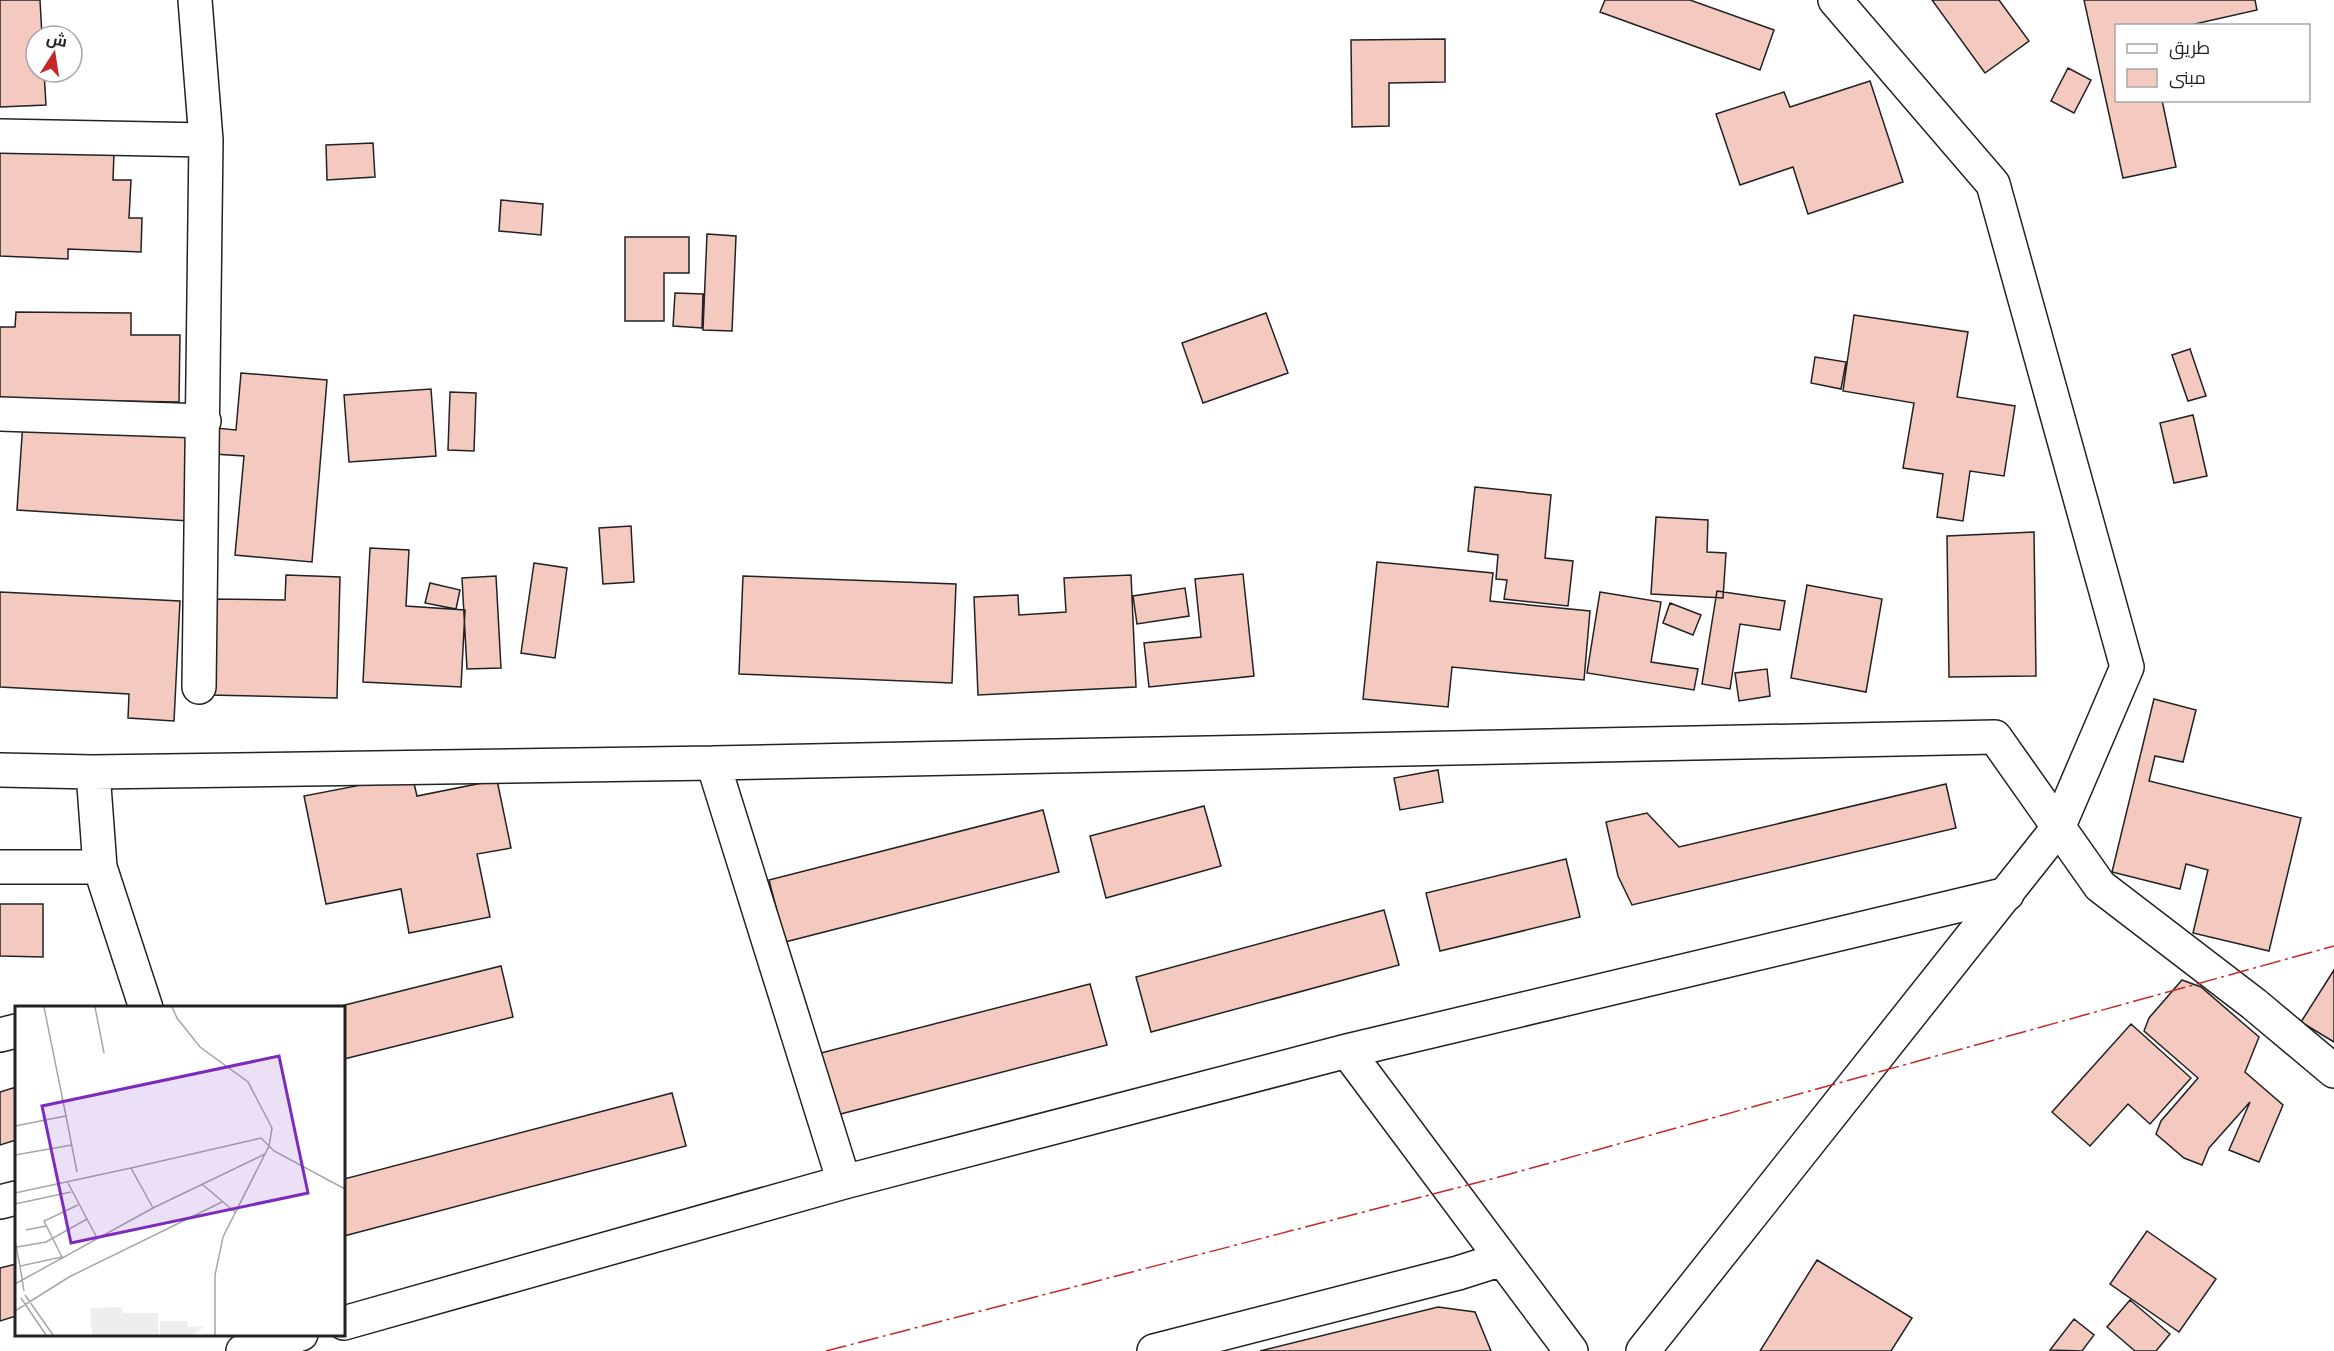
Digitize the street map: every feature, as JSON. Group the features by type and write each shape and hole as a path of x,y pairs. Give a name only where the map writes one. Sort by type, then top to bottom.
{"street":[{"path":"195,0 206,140 199,687"},
{"path":"1643,1351 2058,828 2127,667 1994,184 1835,0"},
{"path":"0,136 206,140"},
{"path":"0,414 204,421"},
{"path":"0,770 93,772 713,763 1995,737 2100,886 2254,1004 2334,1071"},
{"path":"713,763 844,1182"},
{"path":"93,772 100,867 135,1005"},
{"path":"0,867 100,867"},
{"path":"345,1323 844,1182 1347,1051 2007,894"},
{"path":"0,1035 15,1031"},
{"path":"1347,1051 1571,1351"},
{"path":"0,1202 15,1198"},
{"path":"1154,1351 1458,1273 1502,1259"},
{"path":"250,1344 295,1336"}],"building":[{"path":"0,0 40,0 41,24 24,24 24,84 45,84 46,105 0,107"},
{"path":"1605,0 1690,0 1774,30 1760,70 1600,12"},
{"path":"1932,0 1999,0 2029,41 1985,73"},
{"path":"2084,0 2255,0 2257,10 2195,24 2115,24 2115,102 2162,102 2176,167 2123,178"},
{"path":"1445,39 1445,82 1389,83 1389,126 1352,127 1351,40"},
{"path":"2068,68 2091,80 2074,113 2051,101"},
{"path":"1870,81 1903,182 1808,214 1793,167 1740,185 1716,114 1784,92 1790,107"},
{"path":"373,143 375,177 327,180 326,145"},
{"path":"0,148 114,153 113,180 131,180 129,218 142,218 141,252 68,249 68,259 0,256"},
{"path":"501,200 543,204 541,235 499,231"},
{"path":"707,234 736,236 732,331 703,330"},
{"path":"625,237 689,237 689,273 664,273 664,321 625,321"},
{"path":"675,293 703,294 702,328 673,326"},
{"path":"16,312 131,313 131,335 180,335 179,402 0,399 0,327 15,327"},
{"path":"1266,313 1288,373 1203,403 1182,343"},
{"path":"1854,315 1968,332 1957,397 2015,406 2004,476 1970,471 1963,521 1937,517 1943,474 1903,468 1914,403 1843,391"},
{"path":"2190,349 2206,396 2188,401 2172,355"},
{"path":"1815,357 1846,362 1841,389 1811,383"},
{"path":"241,373 327,380 312,562 235,555 244,456 214,454 216,428 236,430"},
{"path":"431,389 436,456 349,462 344,395"},
{"path":"450,392 476,393 474,451 448,450"},
{"path":"2193,415 2207,476 2174,483 2160,423"},
{"path":"23,421 195,432 189,521 17,510"},
{"path":"1475,487 1551,495 1545,558 1573,561 1568,606 1504,599 1507,580 1496,579 1498,555 1468,551"},
{"path":"1656,517 1708,520 1707,552 1726,553 1723,598 1651,594"},
{"path":"631,526 634,582 603,584 599,528"},
{"path":"2034,532 2036,676 1949,677 1947,536"},
{"path":"370,548 409,550 406,606 465,610 461,687 363,682"},
{"path":"1377,562 1493,573 1490,601 1590,611 1584,680 1452,667 1448,707 1363,699"},
{"path":"534,563 567,568 555,658 521,653"},
{"path":"1243,574 1254,676 1149,687 1144,643 1201,637 1195,579"},
{"path":"286,575 340,577 337,698 208,695 210,599 285,600"},
{"path":"1131,575 1136,687 978,695 974,597 1018,595 1019,615 1066,612 1064,578"},
{"path":"496,576 501,668 467,669 462,578"},
{"path":"743,576 956,584 952,683 739,674"},
{"path":"430,583 460,590 456,609 425,603"},
{"path":"1807,585 1882,599 1866,692 1791,678"},
{"path":"1185,588 1189,616 1137,624 1133,596"},
{"path":"1717,591 1785,601 1780,630 1740,624 1730,689 1702,684"},
{"path":"0,592 180,601 174,721 128,718 129,694 0,687"},
{"path":"1600,592 1661,602 1651,662 1698,669 1694,690 1587,673"},
{"path":"1670,603 1701,615 1693,635 1663,623"},
{"path":"1767,669 1770,696 1739,701 1735,673"},
{"path":"2154,699 2196,710 2183,762 2155,756 2149,781 2301,818 2269,951 2193,933 2208,870 2186,864 2180,889 2112,872"},
{"path":"1438,770 1443,802 1400,810 1394,778"},
{"path":"412,775 417,796 497,780 511,848 477,854 490,917 409,933 401,889 326,904 304,796"},
{"path":"1946,784 1956,828 1632,905 1618,876 1606,822 1647,813 1679,847"},
{"path":"1204,806 1221,866 1106,898 1090,836"},
{"path":"1043,810 1059,872 785,942 769,880"},
{"path":"1566,859 1580,917 1440,951 1426,893"},
{"path":"0,904 43,904 43,957 0,956"},
{"path":"1384,910 1399,965 1151,1032 1136,977"},
{"path":"501,966 513,1017 345,1059 345,1006 341,1006"},
{"path":"2334,970 2334,1042 2301,1022"},
{"path":"2182,980 2201,987 2259,1037 2245,1072 2283,1105 2259,1162 2229,1150 2250,1102 2209,1148 2202,1165 2184,1158 2156,1134 2161,1121 2198,1078 2144,1031 2149,1018"},
{"path":"1090,984 1107,1045 829,1117 813,1055"},
{"path":"2131,1024 2191,1078 2150,1124 2128,1104 2090,1146 2052,1112"},
{"path":"15,1087 15,1140 0,1145 0,1092"},
{"path":"672,1093 686,1146 345,1236 345,1179"},
{"path":"2147,1231 2216,1279 2179,1332 2110,1284"},
{"path":"1817,1260 1912,1318 1891,1351 1760,1351"},
{"path":"15,1264 15,1316 0,1321 0,1268"},
{"path":"2130,1300 2170,1334 2156,1351 2135,1351 2107,1327"},
{"path":"1438,1307 1475,1312 1491,1351 1260,1351"},
{"path":"2074,1319 2094,1335 2082,1351 2050,1350"}],"power":[{"path":"826,1351 1499,1177 2334,946"}]}
